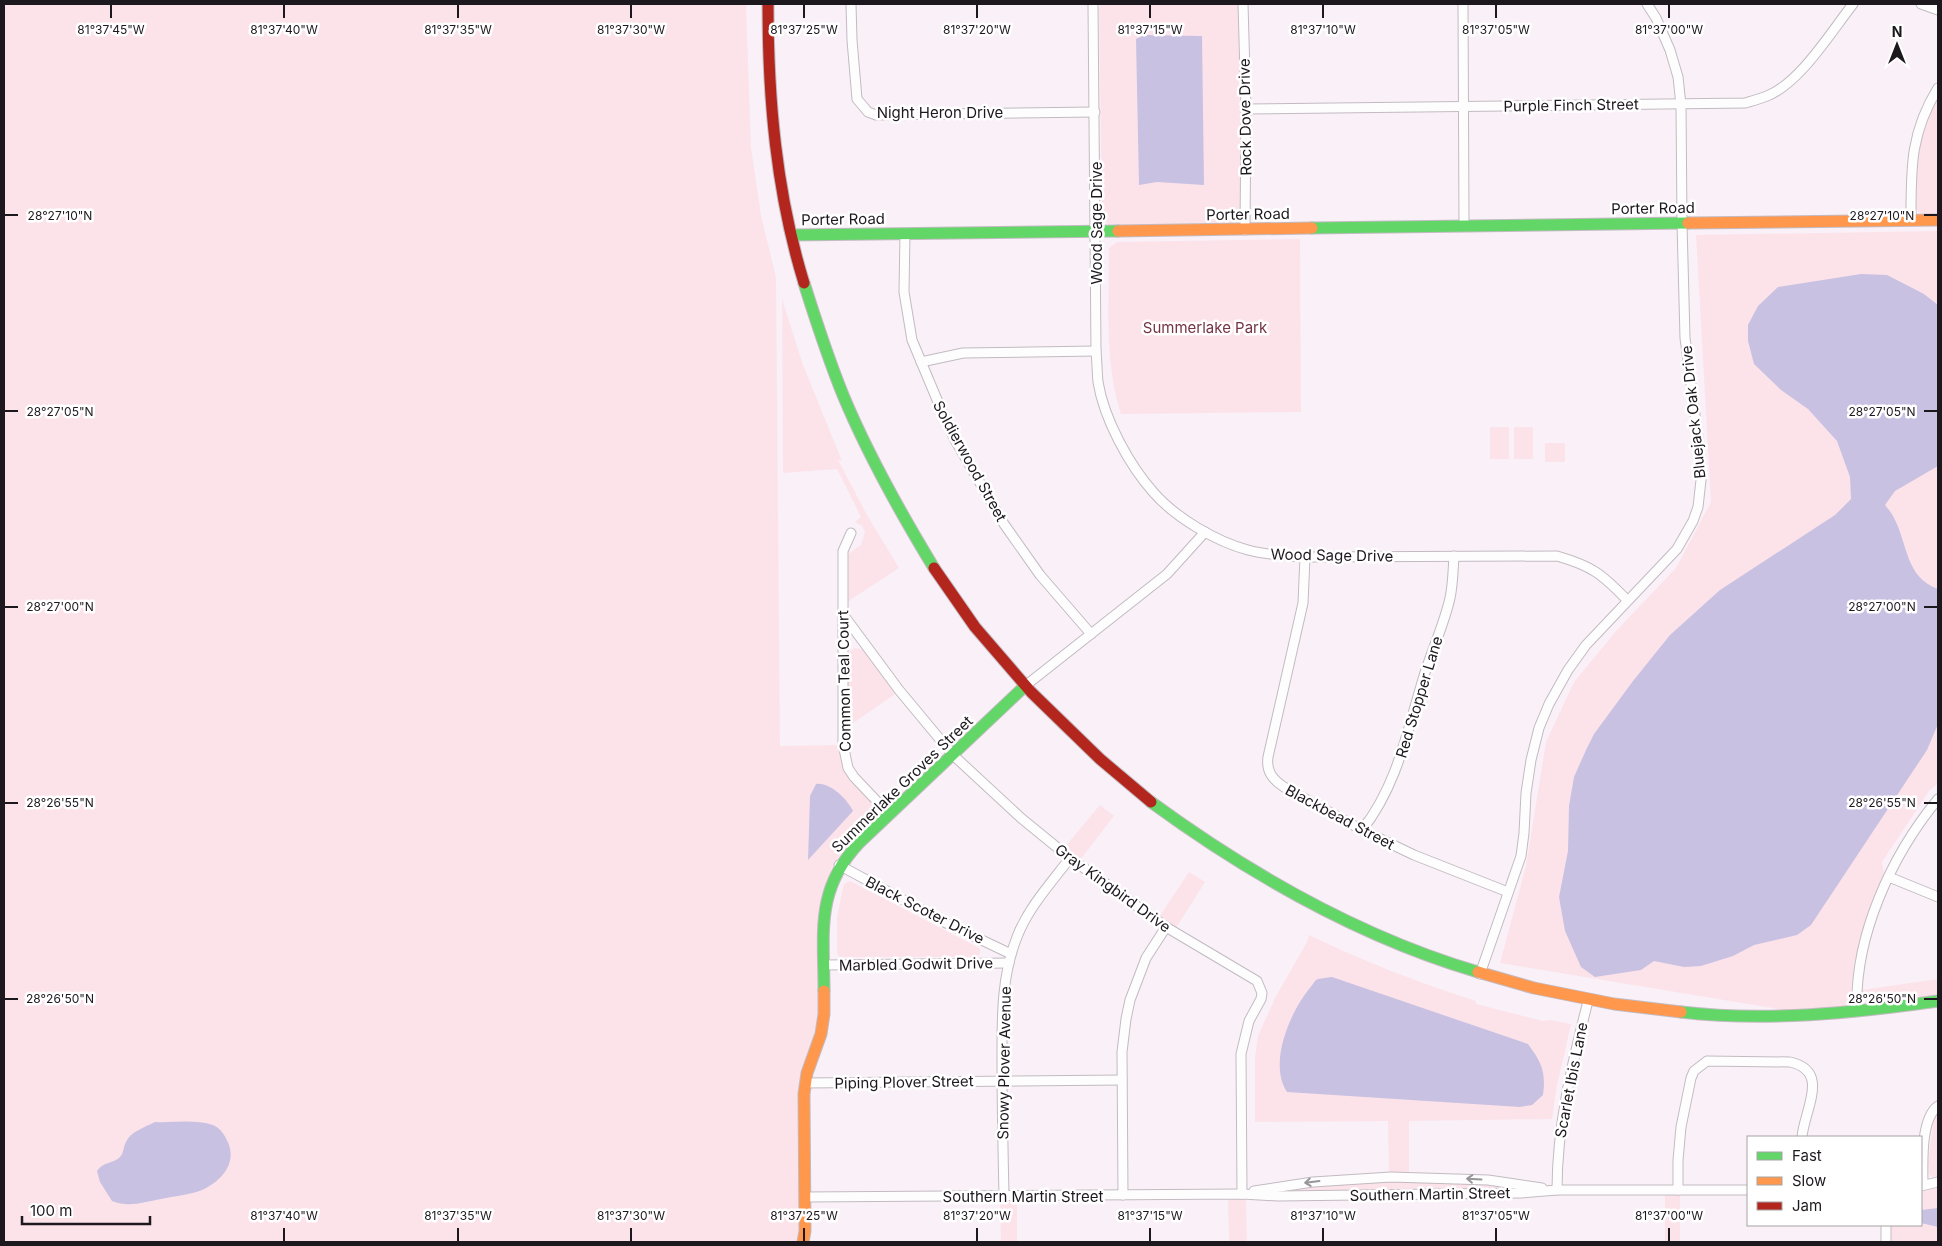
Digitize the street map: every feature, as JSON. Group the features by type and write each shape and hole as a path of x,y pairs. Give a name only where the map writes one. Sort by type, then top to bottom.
{"street":[{"name":"Porter Road","path":"768,4 768,48 775,143 792,235 1938,220"},
{"name":"Night Heron Drive","path":"851,4 857,99 868,112 876,115 1095,112"},
{"name":"Wood Sage Drive","path":"1093,4 1096,351 1098,382 1104,404 1126,453 1155,495 1178,514 1205,532 1224,542 1250,551 1282,556 1305,557 1557,556 1595,570 1627,600"},
{"name":"Rock Dove Drive","path":"1243,4 1246,109 1245,230"},
{"path":"1462,4 1464,226"},
{"name":"Bluejack Oak Drive","path":"1480,974 1521,856 1526,793 1531,760 1539,728 1549,704 1586,645 1677,549 1686,535 1698,507 1701,480 1699,445 1685,338 1681,105 1678,76 1670,50 1656,18 1647,4"},
{"name":"Purple Finch Street","path":"1246,109 1745,103 1768,96 1785,86 1799,73 1853,4"},
{"path":"1921,4 1938,10"},
{"path":"1911,220 1910,177 1914,146 1927,106 1938,88"},
{"name":"Soldierwood Street","path":"904,233 904,292 912,340 955,440 1004,524 1040,575 1091,634"},
{"path":"792,235 811,308 836,377 874,462 901,514 972,625 1025,686 1103,764 1162,811 1242,865 1304,902 1418,952 1527,988 1588,1001 1688,1015 1746,1017 1857,1012 1938,1001"},
{"path":"921,362 964,353 1096,351"},
{"name":"Summerlake Groves Street","path":"803,1242 805,1231 805,1083 823,1023 825,902 832,880 840,865 854,848 889,814 1025,686 1167,574 1205,532"},
{"name":"Common Teal Court","path":"851,533 843,551 843,744 845,758 854,777 889,814"},
{"name":"Red Stopper Lane","path":"1362,830 1382,800 1403,754 1413,711 1450,599 1454,556"},
{"name":"Blackbead Street","path":"1305,557 1303,603 1268,757 1269,772 1284,787 1362,830 1414,855 1508,892"},
{"name":"Gray Kingbird Drive","path":"842,613 899,690 953,755 1021,818 1070,858 1166,927 1256,981 1262,993 1261,998 1249,1021 1241,1054 1242,1194"},
{"path":"1857,1012 1856,993 1862,957 1878,900 1907,842 1938,799"},
{"name":"Snowy Plover Avenue","path":"1004,1196 1002,1000 1010,959 1017,937 1034,906 1070,858"},
{"name":"Black Scoter Drive","path":"840,865 1010,959"},
{"path":"1889,877 1938,897"},
{"path":"1123,1195 1123,1036 1130,1000 1146,958 1166,927"},
{"name":"Marbled Godwit Drive","path":"824,965 1010,959"},
{"name":"Scarlet Ibis Lane","path":"1557,1190 1561,1123 1567,1085 1588,1001"},
{"path":"1678,1190 1681,1127 1691,1078 1694,1071 1707,1061 1790,1062 1809,1070 1814,1083 1802,1136"},
{"name":"Piping Plover Street","path":"805,1083 1122,1080"},
{"path":"1938,1106 1930,1114 1928,1122 1923,1156 1922,1186 1938,1182"},
{"name":"Southern Martin Street","path":"1242,1194 1313,1182 1391,1177 1488,1180 1557,1190"},
{"name":"Southern Martin Street","path":"805,1198 1242,1194 1278,1196 1511,1193 1557,1190 1747,1190"},
{"path":"1886,1226 1886,1241"}],"green space":[{"path":"4,4 746,4 751,148 761,215 776,278 780,746 838,745 845,773 877,809 875,817 847,844 831,869 819,1008 814,1039 798,1242 4,1242"},
{"path":"1101,4 1238,4 1242,215 1239,222 1230,224 1111,225 1102,218 1099,9"},
{"path":"1938,97 1938,215 1926,215 1916,209 1916,165 1926,123"},
{"path":"1938,231 1938,783 1929,791 1882,862 1884,874 1874,895 1854,963 1850,1001 1843,1007 1790,1011 1500,963 1526,866 1546,742 1574,682 1617,630 1676,568 1711,502 1696,235"},
{"name":"Summerlake Park","path":"1300,239 1301,412 1121,414 1112,374 1110,353 1108,311 1109,248 1117,242"},
{"path":"782,299 803,365 842,461 838,460 867,515 899,568 847,602 848,554 861,545 865,532 862,526 855,522 861,517 837,469 783,473"},
{"path":"1490,427 1509,427 1509,459 1490,459"},
{"path":"1514,427 1533,427 1533,459 1514,459"},
{"path":"1545,443 1565,443 1565,462 1545,462"},
{"path":"855,648 865,652 895,694 849,726 847,656"},
{"path":"1100,805 1114,816 1080,860 1064,848"},
{"path":"1189,872 1205,882 1176,928 1159,917"},
{"path":"850,881 977,947 980,949 980,954 976,957 839,957 837,953 837,916 844,884"},
{"path":"1309,935 1391,971 1476,1001 1476,1004 1543,1021 1551,1020 1571,1024 1557,1086 1552,1119 1409,1121 1409,1173 1389,1174 1388,1121 1255,1122 1255,1057 1258,1036 1275,998 1307,942"},
{"path":"1938,979 1938,996 1872,1005 1864,1000 1861,993 1861,990"},
{"path":"1938,1112 1938,1177 1932,1177 1929,1174 1928,1162 1934,1117"},
{"path":"1379,1180 1500,1184 1523,1190 1277,1193 1277,1189"},
{"path":"1938,1188 1938,1242 1891,1242 1891,1226 1922,1226 1922,1192"},
{"path":"1665,1195 1680,1195 1680,1242 1665,1242"},
{"path":"1228,1199 1246,1199 1247,1241 1229,1241"},
{"path":"1000,1201 1017,1201 1017,1242 1001,1242"}],"shaded area":[{"path":"1144,35 1202,36 1204,185 1157,182 1139,185 1136,39"},
{"path":"1861,274 1887,275 1924,294 1938,305 1938,466 1895,491 1885,505 1899,528 1913,568 1927,584 1938,589 1938,724 1927,750 1811,925 1797,935 1754,945 1733,956 1701,966 1684,967 1654,961 1641,970 1595,977 1581,967 1565,931 1559,897 1568,851 1569,806 1574,777 1594,734 1670,635 1720,590 1835,515 1851,499 1850,477 1837,441 1808,409 1781,390 1754,364 1748,341 1748,325 1758,306 1778,287"},
{"path":"816,784 827,786 838,792 853,811 808,860 810,796"},
{"path":"1332,977 1528,1044 1542,1068 1544,1080 1543,1095 1532,1105 1520,1107 1287,1092 1282,1080 1280,1067 1281,1053 1289,1024 1302,999 1316,980"},
{"path":"155,1122 199,1122 216,1126 223,1133 231,1152 225,1172 209,1187 197,1192 136,1204 112,1201 100,1182 97,1171 120,1157 131,1135"},
{"path":"1938,1208 1938,1227 1922,1223 1922,1210"}],"traffic: fast":[{"path":"1312,228 1688,223"},
{"path":"792,235 1118,231"},
{"path":"804,283 832,367 863,439 885,483 934,568"},
{"path":"824,991 823,931 825,912 835,878 845,860 859,843 1025,686"},
{"path":"1151,802 1267,879 1307,901 1391,941 1434,958 1478,972"},
{"path":"1681,1012 1745,1016 1810,1015 1938,1001"}],"traffic: slow":[{"path":"1688,223 1938,220"},
{"path":"1118,231 1312,228"},
{"path":"1478,972 1534,988 1614,1004 1681,1012"},
{"path":"803,1242 805,1231 804,1094 807,1073 821,1034 824,1014 824,991"}],"traffic: jam":[{"path":"768,4 772,110 780,180 794,249 804,283"},
{"path":"934,568 975,627 1031,692 1100,759 1151,802"}]}
